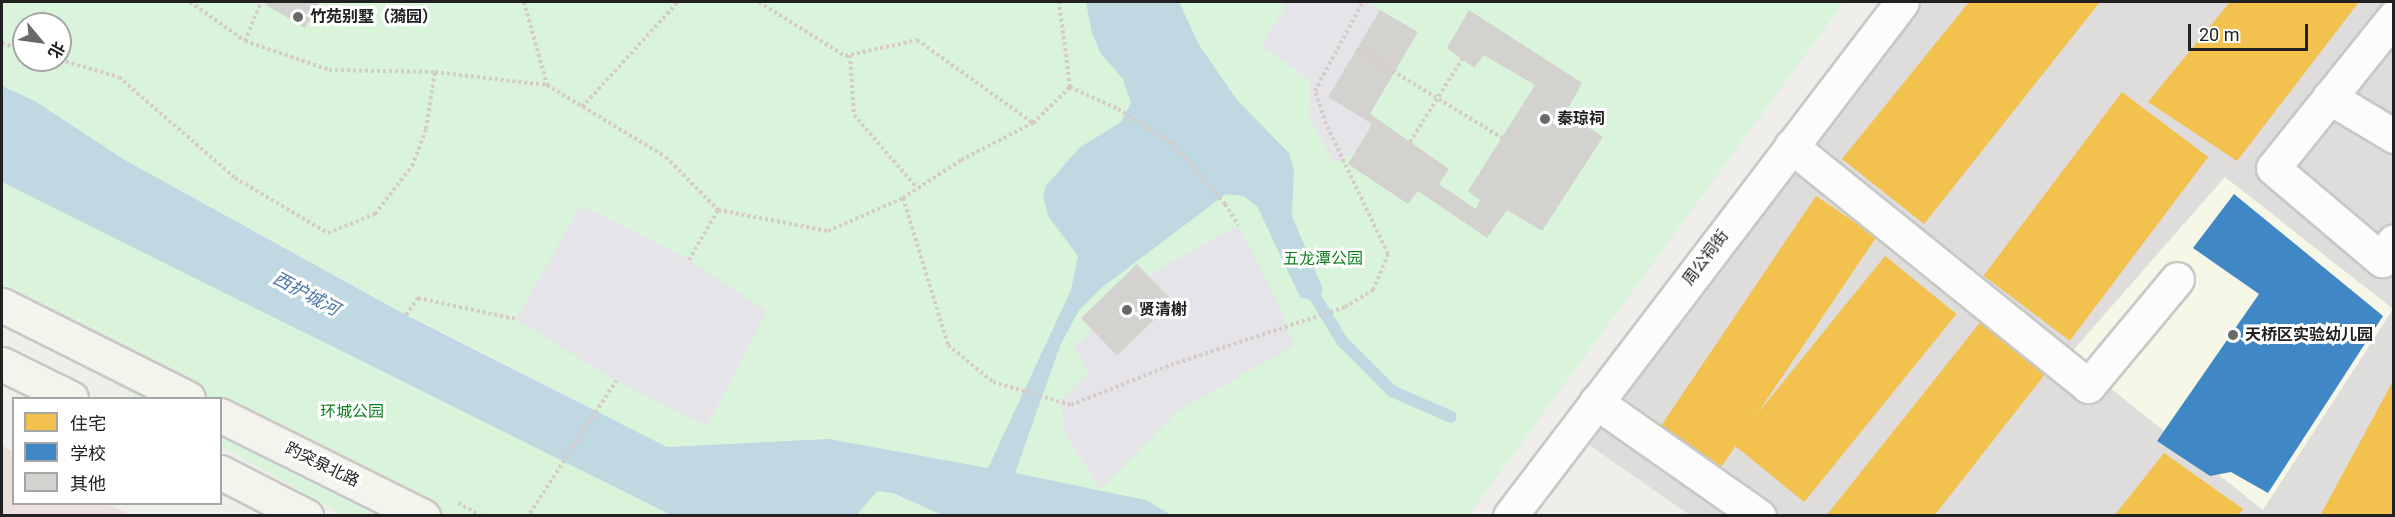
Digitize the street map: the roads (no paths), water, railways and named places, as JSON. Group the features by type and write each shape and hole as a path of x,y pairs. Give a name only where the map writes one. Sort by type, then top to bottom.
{"main road":[{"path":"2,305 184,397"},
{"path":"2,364 67,397"},
{"name":"趵突泉北路","path":"222,416 423,516"},
{"path":"222,473 306,516"}],"street":[{"name":"周公祠街","path":"1510,516 1902,2"},
{"path":"2394,17 2272,168 2382,260 2394,241"},
{"path":"2329,97 2394,136"},
{"path":"1791,146 2088,386 2177,279"},
{"path":"1596,402 1759,516"}],"water":[{"name":"西护城河","path":"1086,2 1179,2 1199,45 1238,101 1289,153 1294,169 1292,216 1323,289 1317,302 1300,297 1257,206 1243,196 1226,194 1100,289 1079,310 1060,346 1015,473 1146,500 1171,515 942,515 893,493 877,491 857,515 671,515 2,182 2,86 35,101 123,159 406,315 667,447 829,439 988,468 1071,290 1078,256 1048,216 1043,196 1046,186 1079,148 1121,122 1131,103 1123,79 1101,54 1092,33"}],"waterway":[{"path":"1311,290 1342,341 1392,391 1451,417"}],"place":[{"name":"竹苑别墅（漪园）","path":"298,17"},
{"name":"秦琼祠","path":"1545,119"},
{"name":"贤清榭","path":"1127,310"},
{"name":"天桥区实验幼儿园","path":"2233,335"}],"park label":[{"name":"五龙潭公园","path":"1323,259"},
{"name":"环城公园","path":"352,412"}]}
